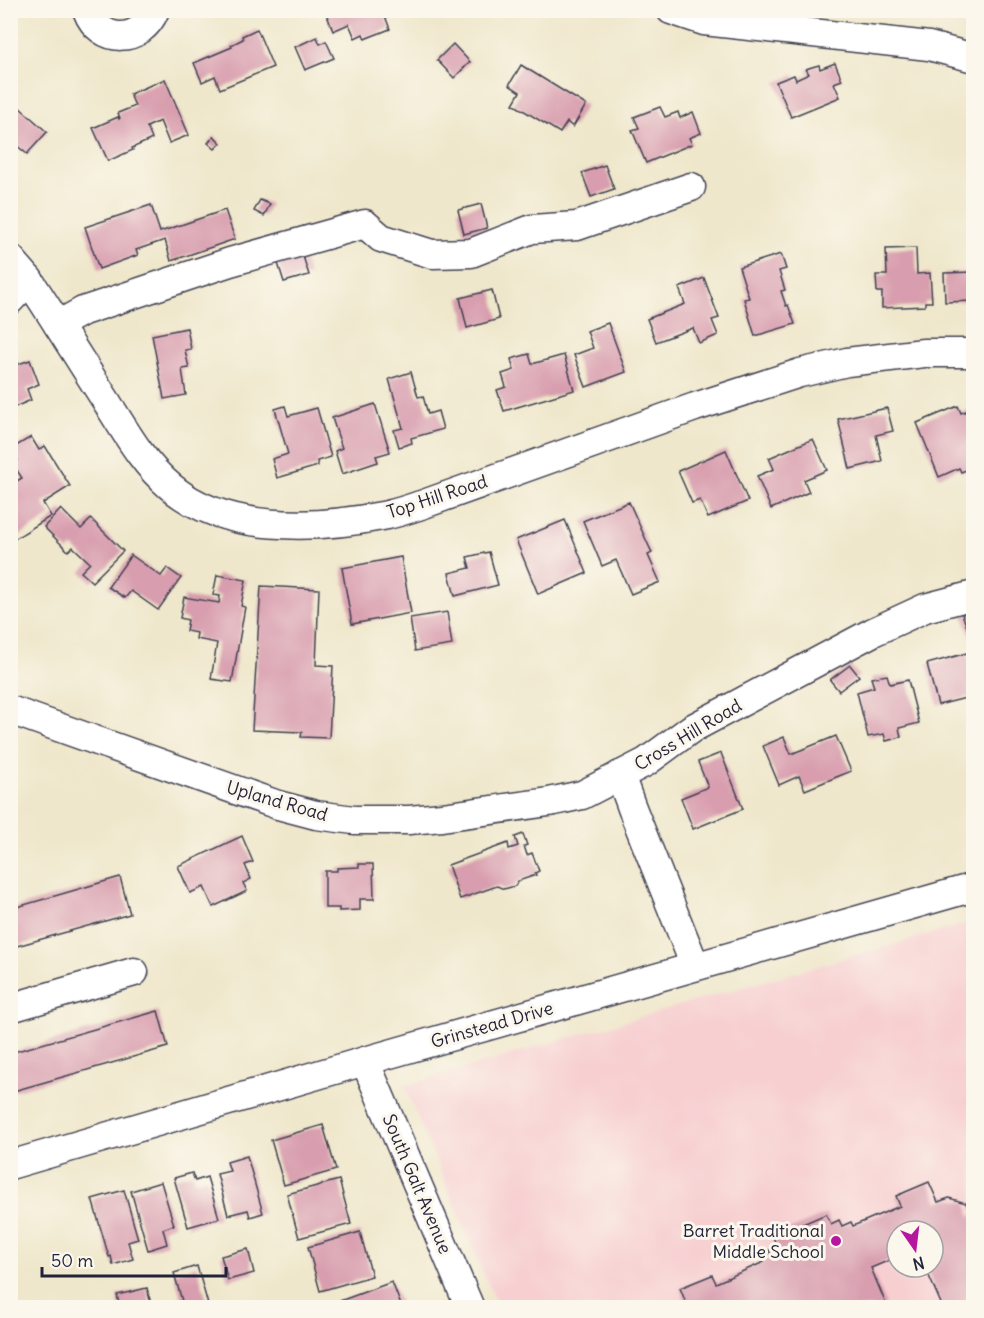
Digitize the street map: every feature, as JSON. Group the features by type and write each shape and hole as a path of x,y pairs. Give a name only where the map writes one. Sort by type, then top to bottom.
{"street":[{"path":"87,10 90,19 97,27 108,34 120,36 133,34 144,28 152,19 155,10"},
{"path":"671,10 705,21 929,46 974,58"},
{"path":"58,325 83,311 230,262 365,224 381,238 432,254 471,253 532,229 577,226 691,187"},
{"name":"Top Hill Road","path":"10,258 20,290 58,325 134,445 156,474 172,488 211,510 232,517 278,524 323,524 383,516 421,505 801,372 847,362 924,353 974,353"},
{"name":"Cross Hill Road","path":"695,966 620,775 646,762 691,729 873,632 925,608 974,595"},
{"name":"Upland Road","path":"10,710 278,805 316,815 354,820 409,820 442,817 549,802 582,795 620,775"},
{"name":"Grinstead Drive","path":"10,1165 974,887"},
{"path":"10,1008 134,972"},
{"name":"South Galt Avenue","path":"365,1061 470,1308"}],"shaded area":[{"path":"973,922 973,1307 498,1307 404,1086"}],"building":[{"path":"325,10 373,10 374,14 383,11 390,29 365,39 363,34 355,38 349,24 333,31"},
{"path":"257,29 273,67 220,89 215,76 202,82 194,63 232,47 231,45 243,39 242,36"},
{"path":"317,37 320,44 326,41 334,58 305,70 295,47"},
{"path":"453,44 470,62 454,78 437,60"},
{"path":"835,63 842,80 834,83 840,97 791,117 776,82 794,75 796,80 809,74 806,69 819,65 820,69"},
{"path":"521,65 586,105 573,127 567,122 560,133 513,104 520,92 509,85"},
{"path":"165,79 189,135 169,143 160,121 147,127 152,139 108,161 93,128 118,117 119,119 118,113 135,106 130,94"},
{"path":"10,99 47,132 27,154 10,140"},
{"path":"660,107 665,117 678,112 680,118 693,112 701,133 689,138 692,144 646,163 632,130 639,128 634,117"},
{"path":"214,136 221,143 215,149 208,143"},
{"path":"605,165 614,189 591,197 582,173"},
{"path":"260,200 270,204 264,216 254,211"},
{"path":"481,204 487,228 464,234 458,210"},
{"path":"151,205 160,232 225,210 235,239 171,261 165,240 136,250 138,255 99,269 85,227"},
{"path":"916,248 917,274 930,273 932,302 925,302 925,306 882,308 882,292 877,292 876,275 887,275 886,249"},
{"path":"301,250 309,275 284,282 276,257"},
{"path":"781,254 786,269 779,271 785,290 781,291 795,324 755,336 744,299 749,298 739,267"},
{"path":"974,272 974,301 945,302 944,273"},
{"path":"704,278 719,318 712,320 718,335 699,343 693,328 656,342 647,319 685,304 679,288"},
{"path":"492,290 499,319 467,328 460,298"},
{"path":"608,323 626,372 586,387 574,355 593,348 587,331"},
{"path":"187,328 191,349 185,350 189,368 182,369 186,395 164,399 152,335"},
{"path":"529,354 532,364 564,355 574,390 504,411 497,390 506,387 502,374 514,370 511,359"},
{"path":"30,360 39,384 27,389 31,400 10,409 10,367"},
{"path":"411,372 418,397 423,396 428,414 438,411 443,429 411,438 412,443 399,447 394,430 403,428 389,379"},
{"path":"375,404 390,452 376,456 378,462 342,474 335,451 342,448 332,418"},
{"path":"285,406 288,416 317,408 331,457 317,461 318,466 277,478 272,459 288,454 275,409"},
{"path":"958,406 961,413 974,408 974,467 961,472 959,468 939,477 917,423"},
{"path":"887,408 893,431 876,435 882,461 850,469 838,419"},
{"path":"31,437 39,450 45,446 70,486 43,503 51,516 10,542 10,485 22,478 12,463 18,460 11,449"},
{"path":"813,439 827,470 804,480 809,492 771,509 757,476 774,469 769,458"},
{"path":"726,450 748,501 708,518 700,500 692,503 678,471"},
{"path":"629,502 652,553 648,555 660,582 631,594 616,560 602,566 583,521"},
{"path":"61,509 81,529 91,519 123,551 92,582 81,572 90,563 73,547 68,551 44,527"},
{"path":"565,520 587,573 538,594 516,540"},
{"path":"489,552 498,585 455,596 449,573 470,568 467,557"},
{"path":"131,555 161,576 167,568 181,578 158,610 131,591 125,598 108,587"},
{"path":"401,557 411,613 352,624 342,568"},
{"path":"217,575 246,580 241,606 245,607 232,682 211,679 217,643 196,639 197,633 186,631 188,620 180,618 184,597 219,603 220,596 213,595"},
{"path":"261,586 319,589 316,665 333,666 329,738 301,737 302,732 252,730"},
{"path":"974,610 974,637 971,638 962,614"},
{"path":"447,612 452,645 415,651 410,618"},
{"path":"967,653 971,665 974,665 974,696 938,705 927,664"},
{"path":"850,665 859,676 839,691 830,680"},
{"path":"887,675 890,684 908,680 919,723 899,728 901,737 886,741 884,734 868,737 857,692 874,687 871,678"},
{"path":"836,736 851,771 805,790 799,776 779,785 763,746 784,737 791,754"},
{"path":"721,753 743,809 693,829 681,798 708,787 698,762"},
{"path":"523,834 527,845 524,846 527,855 532,853 539,871 535,873 536,875 518,881 515,886 504,889 497,886 460,899 448,865 508,843 509,849 518,846 515,837"},
{"path":"242,836 253,862 245,865 251,879 243,883 247,891 213,907 204,887 190,893 178,866"},
{"path":"359,864 373,864 374,899 360,899 360,910 339,911 339,908 325,908 325,871 359,867"},
{"path":"120,877 130,914 10,948 10,909"},
{"path":"158,1011 168,1047 10,1092 10,1053"},
{"path":"323,1125 336,1170 284,1185 271,1140"},
{"path":"247,1156 263,1213 250,1217 248,1210 228,1215 217,1174 230,1171 227,1162"},
{"path":"192,1173 195,1181 207,1177 219,1218 188,1227 174,1178"},
{"path":"339,1180 351,1224 299,1238 287,1194"},
{"path":"161,1182 174,1225 163,1229 167,1244 148,1250 131,1191"},
{"name":"Barret Traditional Middle School","path":"929,1182 938,1202 949,1198 966,1203 971,1216 974,1215 974,1308 943,1308 930,1279 945,1279 945,1219 885,1219 885,1262 871,1268 886,1304 876,1308 688,1308 680,1288 712,1275 716,1283 764,1262 763,1259 771,1255 769,1250 777,1247 773,1237 826,1214 831,1224 839,1220 842,1226 851,1222 853,1226 900,1206 896,1196"},
{"path":"124,1190 138,1239 128,1242 133,1259 113,1265 92,1199"},
{"path":"360,1232 372,1276 320,1291 308,1247"},
{"path":"248,1249 254,1273 228,1280 221,1256"},
{"path":"197,1266 209,1308 184,1308 174,1273"},
{"path":"392,1282 402,1308 339,1308 337,1302"},
{"path":"147,1288 152,1308 120,1308 117,1295"}],"place":[{"name":"Barret Traditional Middle School","path":"836,1241"}]}
